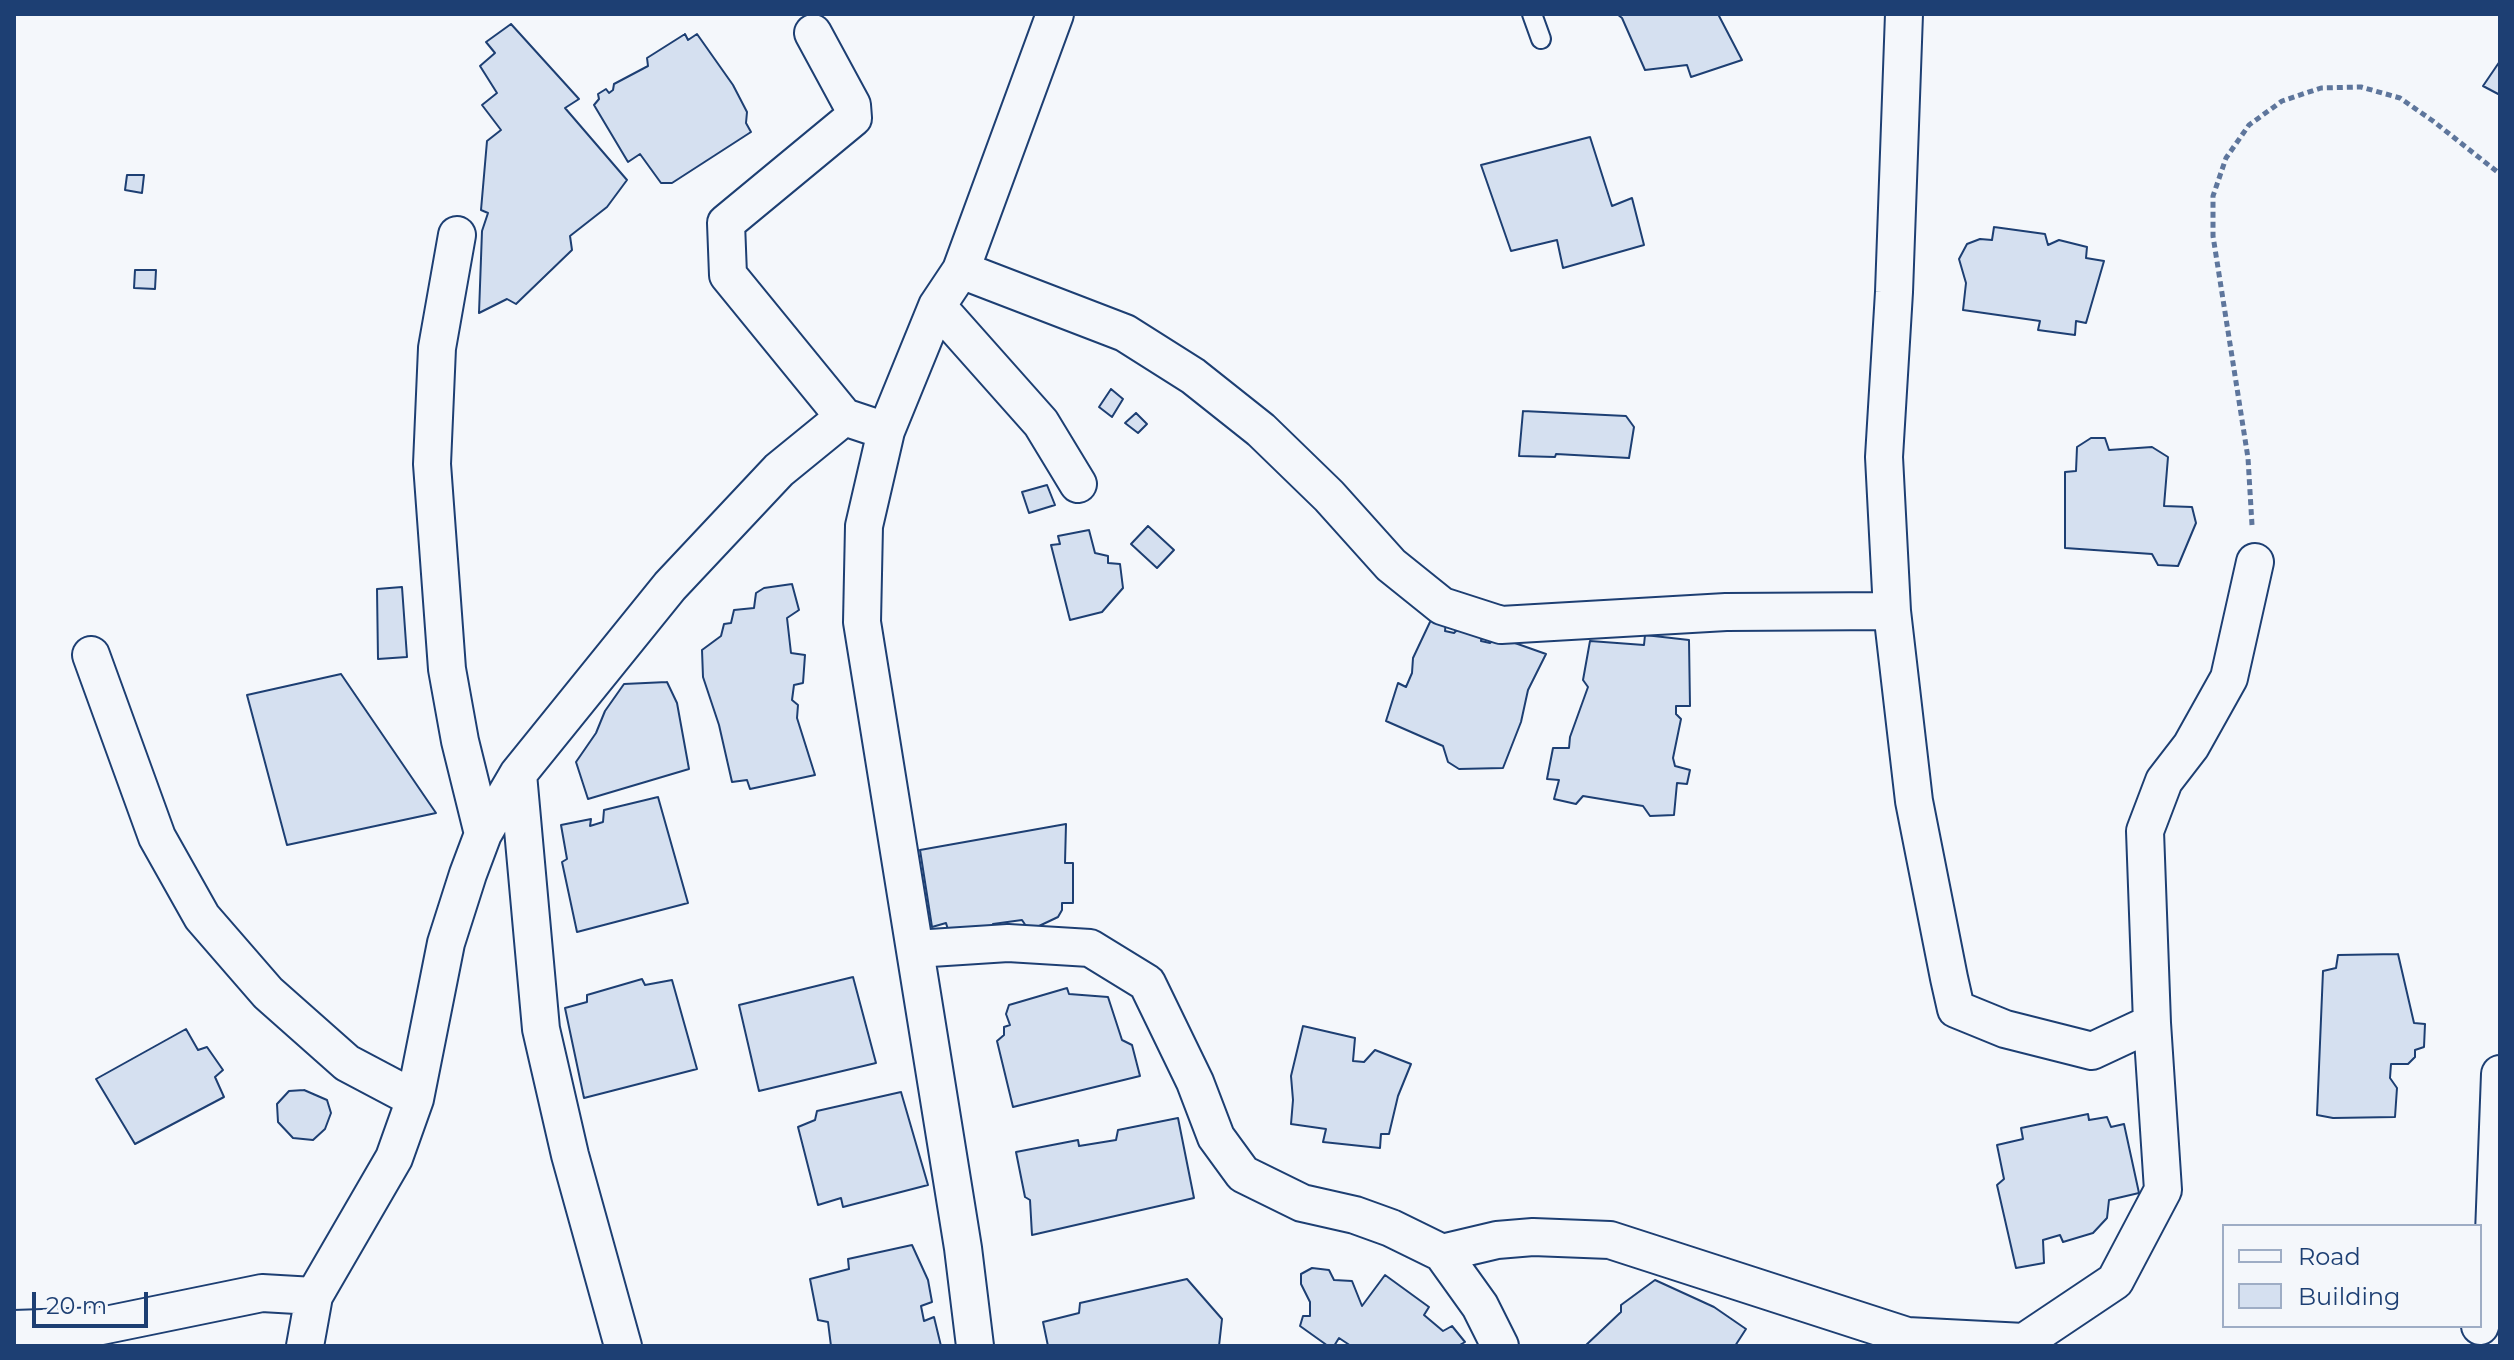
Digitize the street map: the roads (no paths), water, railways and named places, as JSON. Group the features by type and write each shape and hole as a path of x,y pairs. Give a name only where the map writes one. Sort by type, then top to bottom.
{"street":[{"path":"975,1346 963,1248 862,622 864,526 886,431 937,306 961,270 1055,14"},
{"path":"1904,14 1894,292 1884,457 1892,611 1914,801 1956,1009 2005,1029 2092,1051 2152,1023"},
{"path":"813,33 852,105 853,118 726,223 728,275 844,417 886,431"},
{"path":"457,235 437,348 432,464 447,669 460,741 483,834"},
{"path":"961,270 1125,333 1193,376 1261,430 1329,496 1391,565 1442,606 1501,625 1726,612 1892,611"},
{"path":"937,306 1041,423 1078,484"},
{"path":"305,1346 314,1296 394,1158 415,1099 446,943 483,834 518,774 670,586 779,470 844,417"},
{"path":"1442,1253 1497,1240 1533,1237 1610,1240 1907,1336 2024,1342 2115,1281 2163,1190 2152,1023 2145,831 2164,781 2191,746 2229,678 2255,562"},
{"path":"91,655 157,837 202,917 268,993 347,1063 415,1099"},
{"path":"518,774 541,1029 570,1155 623,1346"},
{"path":"915,949 1008,943 1090,948 1147,983 1195,1082 1216,1137 1243,1174 1302,1203 1355,1215 1391,1228 1442,1253 1480,1306 1500,1346"},
{"path":"2482,1320 2492,1287 2500,1074"},
{"path":"14,1329 101,1326 262,1293 314,1296"}],"lane":[{"path":"1532,14 1541,39"}]}
